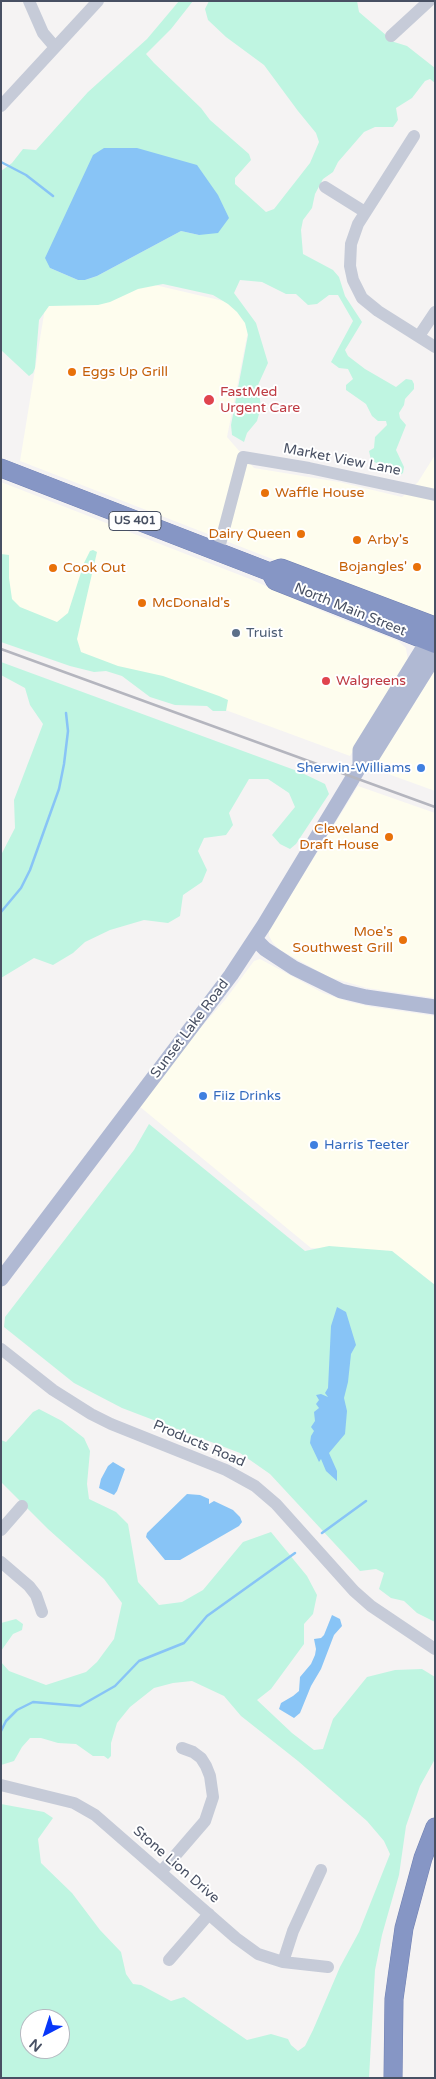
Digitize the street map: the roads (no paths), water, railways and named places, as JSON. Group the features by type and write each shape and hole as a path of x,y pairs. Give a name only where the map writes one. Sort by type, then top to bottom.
{"highway":[{"name":"North Main Street","path":"1,468 270,572 275,581 433,639"},
{"path":"393,2078 394,2000 404,1928 422,1858 435,1827"}],"main road":[{"name":"Sunset Lake Road","path":"1,1279 195,1024 255,939 360,766 360,750 433,639"},
{"path":"255,939 265,949 294,968 342,991 366,997 435,1007"}],"street":[{"path":"29,1 43,33 55,47"},
{"path":"3,99 98,1"},
{"path":"391,36 429,1"},
{"path":"414,136 358,224 350,244 350,266 356,289 362,298 378,311 435,347"},
{"path":"325,187 365,212"},
{"path":"419,336 435,312"},
{"name":"Market View Lane","path":"218,552 243,457 309,468 435,495"},
{"name":"Products Road","path":"1,1349 53,1390 91,1414 111,1424 226,1470 255,1486 276,1504 354,1591 371,1606 435,1649"},
{"path":"1,1530 22,1506"},
{"path":"1,1562 29,1586 36,1595 42,1612"},
{"path":"160,1872 204,1821 213,1797 210,1776 206,1766 193,1752 182,1748"},
{"name":"Stone Lion Drive","path":"1,1785 82,1807 102,1820 252,1951 267,1958 283,1962 328,1967"},
{"path":"283,1962 293,1930 321,1870"},
{"path":"169,1960 209,1914"}],"water":[{"path":"104,148 137,148 197,165 218,195 229,218 218,233 199,235 181,231 97,276 85,280 78,280 50,268 45,258 93,155"},
{"path":"337,1307 346,1312 356,1345 351,1354 344,1398 347,1411 345,1434 329,1453 337,1471 337,1481 326,1471 321,1459 319,1462 310,1443 314,1431 311,1427 315,1421 314,1412 319,1408 316,1404 319,1400 316,1395 321,1394 328,1397 325,1393 328,1388 331,1326"},
{"path":"113,1462 125,1469 114,1495 99,1488 101,1479 108,1466"},
{"path":"187,1494 200,1495 209,1499 209,1504 214,1501 233,1510 242,1522 239,1526 180,1560 165,1560 146,1537 147,1533"},
{"path":"332,1615 340,1619 342,1626 334,1635 321,1669 311,1686 300,1713 294,1718 279,1709 281,1703 299,1691 300,1677 311,1664 315,1655 314,1639 321,1638 324,1635"}],"waterway":[{"path":"1,162 26,175 53,196"},
{"path":"1,912 21,888 30,870 59,789 68,731 66,713"},
{"path":"322,1533 366,1501"},
{"path":"1,1731 6,1721 17,1710 33,1702 80,1706 115,1686 139,1661 184,1643 207,1616 295,1553"}],"railway":[{"path":"1,649 435,807"}],"place":[{"name":"Eggs Up Grill","path":"72,372"},
{"name":"FastMed Urgent Care","path":"209,400"},
{"name":"Waffle House","path":"265,493"},
{"name":"Dairy Queen","path":"301,534"},
{"name":"Arby's","path":"357,540"},
{"name":"Bojangles'","path":"417,567"},
{"name":"Cook Out","path":"53,568"},
{"name":"McDonald's","path":"142,603"},
{"name":"Truist","path":"236,633"},
{"name":"Walgreens","path":"326,681"},
{"name":"Sherwin-Williams","path":"421,768"},
{"name":"Cleveland Draft House","path":"389,837"},
{"name":"Moe's Southwest Grill","path":"403,940"},
{"name":"Fiiz Drinks","path":"203,1096"},
{"name":"Harris Teeter","path":"314,1145"}]}
